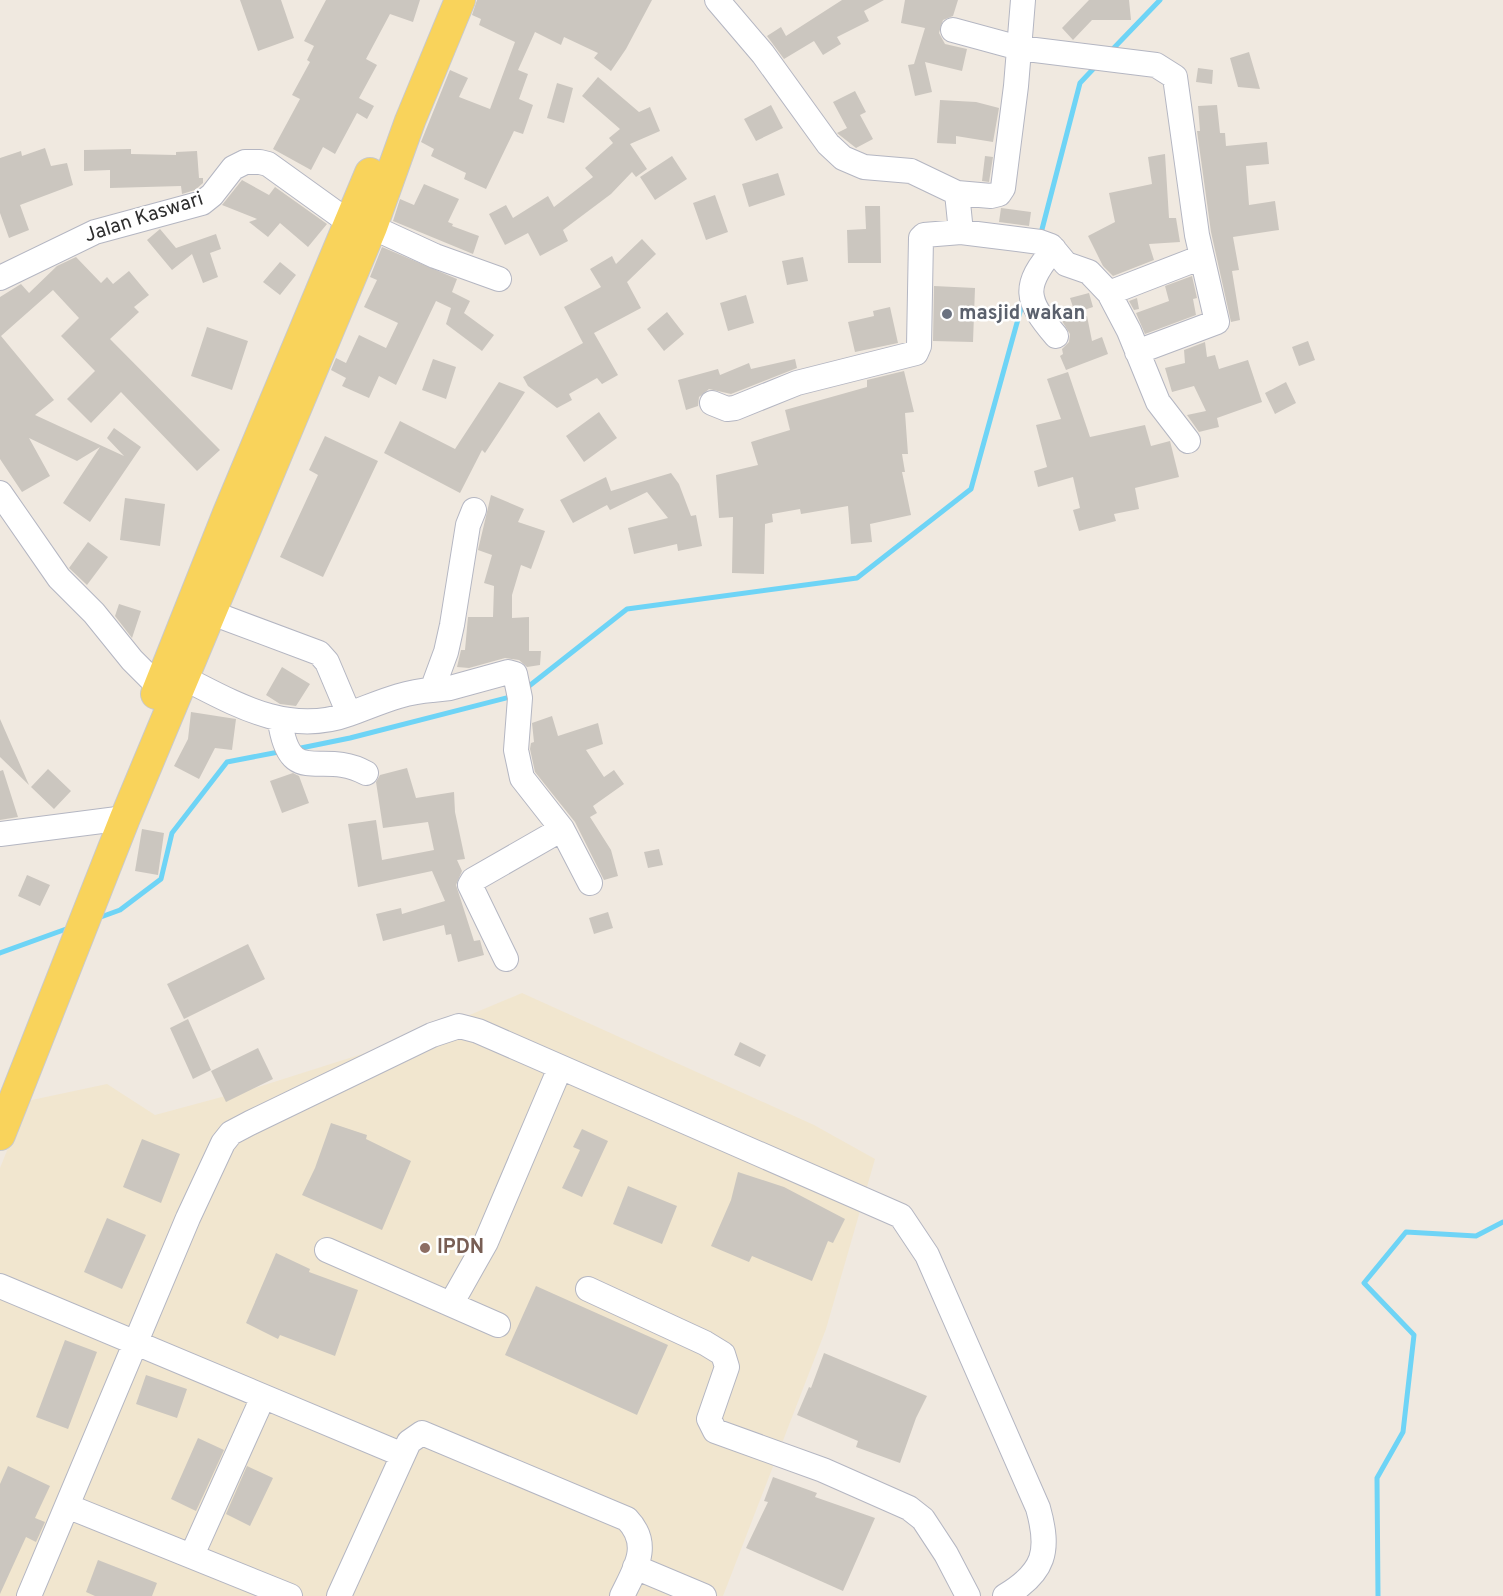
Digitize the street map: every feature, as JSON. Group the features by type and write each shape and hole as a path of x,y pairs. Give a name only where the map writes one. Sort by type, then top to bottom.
{"main road":[{"path":"364,227 439,0"},
{"path":"0,1135 63,952 116,819 238,519 460,0"},
{"path":"172,682 212,613 238,519"},
{"path":"0,1084 63,952"}],"street":[{"path":"717,0 763,54 828,144 843,158 864,167 911,171 957,193 991,196 1001,192 1014,108 1023,0"},
{"path":"953,30 1018,48 1156,65 1176,77 1197,235 1217,322 1137,352"},
{"name":"Jalan Kaswari","path":"0,278 95,232 202,203 212,195 231,170 245,162 267,164 364,227 499,279"},
{"path":"957,193 961,232"},
{"path":"712,404 727,409 735,408 797,384 916,352 920,346 921,238 924,235 961,232 983,237 1027,238 1052,248 1066,264 1089,272 1109,293 1158,402 1188,441"},
{"path":"1052,248 1037,268 1032,297 1035,311 1056,336"},
{"path":"1109,293 1202,257"},
{"path":"0,493 58,578 94,613 132,660 283,736 296,761 309,764 343,763 366,773"},
{"path":"432,690 446,652 466,535 474,510"},
{"path":"212,613 320,653 327,662 349,714"},
{"path":"283,736 318,722 349,714 384,699 450,688 508,672 515,674 519,692 516,750 522,778 562,829 590,883"},
{"path":"0,834 116,819"},
{"path":"506,959 470,885 473,880 562,829"},
{"path":"29,1596 217,1154 231,1133 452,1027 478,1031 901,1216 927,1255 1000,1420 1042,1524 1044,1545 1040,1564 1032,1576 1005,1596"},
{"path":"451,1304 486,1242 560,1068"},
{"path":"327,1250 498,1325"},
{"path":"0,1286 403,1455"},
{"path":"588,1289 705,1343 723,1354 727,1367 709,1419 716,1431 823,1470 909,1508 924,1519 968,1596"},
{"path":"192,1555 263,1397"},
{"path":"339,1596 403,1455 415,1436 428,1433 627,1519 637,1529 640,1553 622,1596"},
{"path":"67,1506 290,1596"},
{"path":"635,1567 704,1596"}],"shaded area":[{"name":"IPDN","path":"522,993 814,1125 875,1159 826,1329 723,1596 0,1596 0,1168 27,1101 107,1084 155,1115 255,1088 422,1035"}],"building":[{"path":"240,0 281,0 294,38 258,51"},
{"path":"326,0 420,0 413,22 390,14 366,59 377,65 359,98 374,106 367,119 357,113 335,154 323,147 311,170 273,149 300,99 292,95 310,62 307,60 314,46 304,41"},
{"path":"477,0 652,0 626,49 611,71 594,58 598,53 564,37 561,45 535,32 518,70 528,74 519,99 533,105 523,134 514,131 486,189 464,179 466,173 431,156 434,149 421,142 450,70 468,78 459,97 490,109 515,42 479,25 481,19 472,15"},
{"path":"842,0 884,0 864,11 869,21 837,37 841,44 823,55 814,41 784,59 767,36 781,27 786,36"},
{"path":"905,0 958,0 953,16 943,20 939,33 945,44 967,49 962,71 925,62 932,92 915,96 908,65 914,64 925,28 901,23"},
{"path":"1089,0 1129,0 1131,20 1092,20 1073,40 1062,28"},
{"path":"1249,52 1260,89 1238,87 1230,58"},
{"path":"1198,68 1213,70 1212,84 1196,82"},
{"path":"598,77 639,112 650,107 660,131 630,144 647,169 636,177 632,172 611,194 563,230 568,241 540,256 528,233 505,245 489,214 506,205 513,218 548,196 554,207 593,177 585,168 613,143 609,138 620,129 582,96"},
{"path":"557,83 573,88 564,123 547,118"},
{"path":"855,91 866,112 860,115 873,139 856,148 837,133 847,128 833,102"},
{"path":"940,100 976,102 999,108 993,142 956,136 956,144 937,143"},
{"path":"771,105 783,128 756,141 744,119"},
{"path":"1217,105 1220,133 1225,133 1226,146 1267,142 1269,164 1246,166 1249,205 1275,201 1279,230 1233,237 1239,270 1232,271 1240,320 1231,322 1211,232 1197,131 1200,131 1198,106"},
{"path":"45,148 51,166 67,163 73,185 20,205 29,230 9,238 0,213 0,158 21,151 22,156"},
{"path":"131,149 131,154 176,155 176,152 197,151 199,178 203,178 203,183 195,190 182,194 181,186 110,188 110,170 84,171 84,150"},
{"path":"1165,154 1169,218 1176,218 1180,242 1149,244 1154,260 1113,276 1103,266 1088,236 1115,222 1109,193 1152,184 1148,157"},
{"path":"672,156 687,179 655,200 640,177"},
{"path":"985,156 993,157 989,182 982,181"},
{"path":"778,173 785,195 749,207 742,184"},
{"path":"242,180 269,195 275,187 327,224 308,247 280,223 268,237 249,222 257,219 222,205"},
{"path":"424,184 459,199 448,222 453,224 452,226 479,236 473,254 393,221 400,199 414,205"},
{"path":"715,195 728,232 706,240 693,203"},
{"path":"865,206 880,206 881,263 848,263 847,230 866,229"},
{"path":"1001,208 1031,212 1029,226 999,222"},
{"path":"160,229 176,248 216,234 221,249 210,253 218,277 203,283 192,254 172,270 147,240"},
{"path":"642,239 656,254 627,282 641,308 594,333 618,375 602,384 597,378 569,394 572,400 557,408 528,386 523,377 583,343 564,307 601,287 590,269 612,256 616,264"},
{"path":"382,247 457,279 452,292 470,301 464,313 494,335 482,351 446,324 451,308 436,301 396,385 379,376 369,398 342,386 346,378 331,370 336,358 346,363 359,335 386,348 398,323 364,307 377,280 370,277"},
{"path":"76,257 101,283 107,277 113,284 129,271 149,295 134,307 139,312 110,339 220,450 197,471 121,392 91,423 67,399 95,371 61,336 79,318 53,290 1,336 54,400 35,415 124,456 107,438 114,428 141,447 90,522 63,503 100,447 77,461 29,438 50,476 22,492 0,459 0,297 21,284 29,293 57,266"},
{"path":"803,257 808,281 787,285 782,261"},
{"path":"280,262 296,275 280,295 263,282"},
{"path":"1192,276 1197,298 1193,299 1196,315 1145,334 1136,313 1169,301 1165,286"},
{"name":"masjid wakan","path":"934,286 975,288 973,342 933,341"},
{"path":"1089,293 1093,307 1075,313 1070,298"},
{"path":"746,295 754,323 728,331 720,303"},
{"path":"1137,298 1139,309 1134,310 1129,301"},
{"path":"890,307 898,343 855,352 848,322 874,316 873,311"},
{"path":"667,312 684,334 664,351 647,329"},
{"path":"1087,316 1092,341 1102,337 1108,354 1066,370 1060,356 1063,354 1062,349 1069,342 1070,334 1062,321"},
{"path":"207,327 248,341 232,390 191,376"},
{"path":"1308,341 1315,360 1299,366 1292,347"},
{"path":"1205,342 1207,357 1215,355 1219,369 1248,360 1262,402 1217,418 1219,427 1199,432 1187,415 1206,411 1194,386 1172,392 1165,368 1185,363 1184,350"},
{"path":"433,359 456,367 446,399 422,390"},
{"path":"795,359 797,368 731,394 709,389 699,397 698,406 686,410 678,380 718,369 720,375 749,363 751,369"},
{"path":"904,371 914,412 905,413 908,454 902,454 905,472 902,472 911,515 870,524 872,542 851,544 848,506 801,514 800,509 772,514 773,522 765,524 764,574 732,573 733,517 719,518 716,475 758,465 751,442 790,430 785,410 867,387 867,380"},
{"path":"1068,372 1090,437 1145,425 1151,446 1170,441 1179,477 1135,488 1139,509 1114,514 1116,521 1079,531 1073,510 1080,508 1073,477 1038,487 1034,471 1047,467 1036,425 1061,419 1047,379"},
{"path":"499,382 525,392 485,453 482,450 460,493 384,453 400,421 455,449"},
{"path":"1286,382 1296,403 1275,414 1265,393"},
{"path":"599,412 617,438 584,462 566,436"},
{"path":"325,436 378,461 323,577 280,557 318,475 309,470"},
{"path":"671,473 679,484 691,516 696,515 702,546 678,551 677,544 634,554 628,528 668,518 647,492 610,510 607,505 573,523 560,500 606,477 611,491"},
{"path":"491,495 524,509 518,522 545,531 531,569 521,565 512,595 512,618 529,617 529,651 541,651 540,665 527,667 519,660 505,658 469,668 457,667 461,650 465,650 468,617 493,617 494,586 484,583 492,555 478,550"},
{"path":"125,498 165,504 160,546 120,540"},
{"path":"88,542 108,557 87,585 69,568"},
{"path":"119,604 141,611 132,638 115,616"},
{"path":"282,667 310,684 296,706 280,704 266,695"},
{"path":"191,712 236,719 232,750 215,748 199,779 174,766 188,739"},
{"path":"552,716 558,736 598,723 603,744 586,750 604,777 614,770 624,784 593,806 597,813 590,817 611,850 618,876 604,880 575,822 535,772 530,749 531,743 534,742 532,723"},
{"path":"0,719 29,785 0,757"},
{"path":"407,768 416,798 454,792 455,812 465,859 457,860 462,871 456,885 474,941 480,940 484,955 458,962 451,934 446,935 444,925 383,941 376,914 401,908 402,914 445,901 432,871 358,887 348,824 376,820 382,860 434,850 428,822 383,828 376,782 380,775"},
{"path":"48,769 71,791 54,809 31,787"},
{"path":"3,770 18,817 0,820 0,771"},
{"path":"293,773 299,776 309,803 282,813 270,781"},
{"path":"142,829 164,833 158,875 135,871"},
{"path":"659,849 663,865 648,868 644,852"},
{"path":"27,875 50,885 40,906 18,896"},
{"path":"608,912 613,928 594,934 589,918"},
{"path":"248,944 265,979 184,1019 167,984"},
{"path":"188,1019 211,1070 193,1079 170,1028"},
{"path":"740,1042 766,1055 760,1067 734,1055"},
{"path":"258,1048 273,1079 226,1102 211,1071"},
{"path":"331,1123 367,1135 366,1139 411,1161 382,1230 302,1195 315,1168"},
{"path":"582,1129 608,1141 582,1197 562,1188 580,1150 573,1147"},
{"path":"142,1139 180,1154 161,1203 123,1187"},
{"path":"738,1172 784,1187 845,1219 833,1243 828,1241 812,1281 752,1256 749,1262 711,1246 731,1200"},
{"path":"628,1186 677,1206 662,1244 613,1224"},
{"path":"107,1218 146,1235 122,1289 84,1272"},
{"path":"276,1253 310,1269 309,1272 358,1290 335,1356 280,1335 278,1339 246,1323"},
{"path":"536,1286 668,1345 637,1415 505,1355"},
{"path":"65,1340 97,1352 68,1429 36,1417"},
{"path":"824,1353 927,1396 916,1418 900,1463 856,1447 858,1441 797,1415 809,1387 811,1388"},
{"path":"146,1375 187,1389 177,1418 136,1404"},
{"path":"198,1438 224,1450 196,1511 171,1499"},
{"path":"8,1466 50,1486 35,1518 45,1522 36,1542 26,1537 0,1594 0,1484"},
{"path":"247,1466 273,1478 250,1526 226,1514"},
{"path":"773,1477 817,1493 815,1497 875,1518 843,1591 746,1548 768,1502 764,1501"},
{"path":"98,1560 157,1583 152,1596 95,1596 86,1592"}],"waterway":[{"path":"1109,53 1160,0"},
{"path":"1040,237 1080,83 1096,66"},
{"path":"524,690 627,609 857,578 971,489 1023,301"},
{"path":"296,749 350,738 514,696"},
{"path":"98,918 120,910 161,879 172,833 227,762 284,751"},
{"path":"0,953 69,928"},
{"path":"1378,1596 1377,1478 1403,1432 1414,1335 1364,1283 1406,1232 1476,1236 1503,1222"}],"place":[{"name":"masjid wakan","path":"947,314"},
{"name":"IPDN","path":"425,1248"}]}
